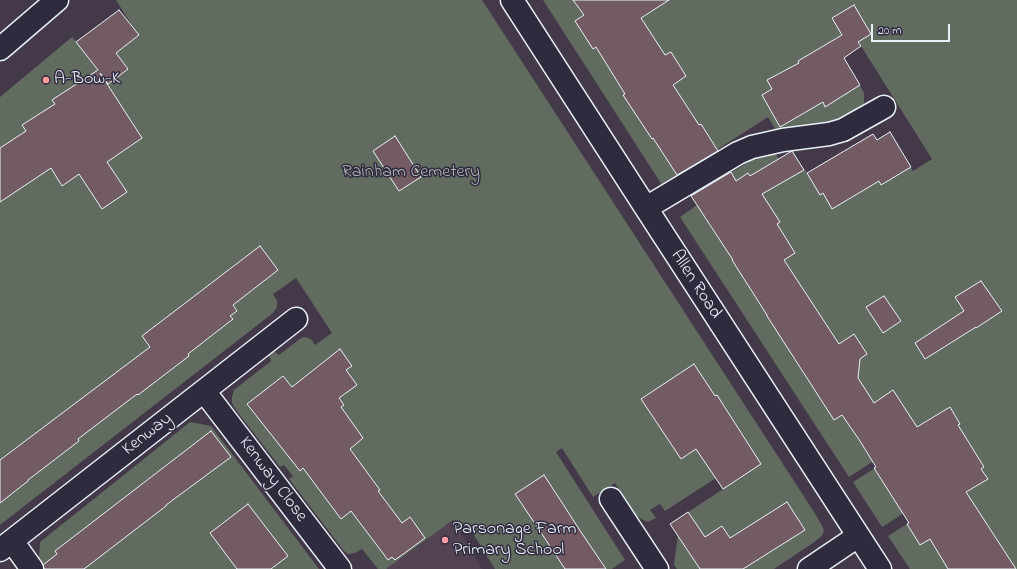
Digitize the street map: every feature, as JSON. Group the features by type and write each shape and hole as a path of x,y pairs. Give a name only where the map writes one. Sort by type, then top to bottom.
{"street":[{"path":"0,48 57,0"},
{"name":"Allen Road","path":"512,0 880,569"},
{"path":"646,208 738,153 752,147 783,140 829,134 843,130 884,107"},
{"name":"Kenway","path":"6,545 296,319"},
{"name":"Kenway Close","path":"204,391 340,569"},
{"path":"612,499 657,569"},
{"path":"809,569 858,536"},
{"path":"6,545 32,569"}],"shaded area":[{"name":"Parsonage Farm Primary School","path":"453,520 482,569 386,569"}],"green space":[{"name":"Rainham Cemetery","path":"116,0 482,0 816,515 824,530 822,536 774,569 677,569 674,565 678,535 670,524 723,489 716,478 665,511 660,504 650,510 656,518 648,522 637,516 615,483 593,497 562,448 556,452 625,560 612,569 495,569 469,527 460,532 453,520 386,569 378,569 362,549 355,553 348,554 344,551 289,479 293,476 284,465 280,467 232,403 234,390 271,361 265,344 279,355 301,338 305,337 311,339 315,345 332,333 296,278 273,294 277,301 277,307 273,313 0,525 0,97 72,37 77,42 119,10 134,29"},
{"path":"543,0 1017,0 1017,569 910,569 888,536 940,503 934,494 882,527 853,482 921,439 910,437 849,477 680,217 697,205 692,197 755,158 773,152 779,159 793,151 807,173 873,134 877,140 890,132 913,171 932,159 861,46 844,58 864,93 864,103 859,110 833,123 776,130 768,117 662,185"},
{"path":"190,422 211,426 319,569 47,569 39,558 40,542"}],"building":[{"path":"573,0 669,0 641,18 665,55 671,52 686,76 673,85 718,151 677,175 623,95 625,94 596,47 593,49 575,21 584,15"},
{"path":"854,5 871,34 858,42 861,46 844,58 860,85 825,107 823,102 780,127 762,95 772,89 767,80 799,63 798,61 842,35 832,18"},
{"path":"119,10 139,35 116,53 128,69 108,84 100,73 142,138 107,162 127,192 102,209 79,174 62,186 51,168 0,202 0,148 26,131 22,125 55,104 52,100 98,70 76,42"},
{"path":"890,132 911,167 881,185 879,181 832,209 823,193 820,195 807,173 873,134 877,140"},
{"path":"395,136 421,177 399,191 373,151"},
{"path":"792,151 804,170 762,194 780,222 777,224 795,253 784,260 839,344 854,334 867,354 860,359 858,378 874,403 893,390 917,427 950,407 960,424 958,425 984,467 981,469 988,479 966,492 1016,569 948,569 930,539 920,545 907,524 909,523 874,468 876,467 860,441 842,415 834,420 691,196 731,172 736,181 748,173 750,176"},
{"path":"260,246 278,270 233,305 237,311 230,316 233,319 188,354 189,356 78,439 79,441 0,503 0,460 150,347 142,336"},
{"path":"981,281 1002,311 925,359 915,343 964,311 955,297"},
{"path":"884,296 901,321 883,333 866,307"},
{"path":"340,349 352,366 346,370 357,385 339,398 344,405 341,407 363,438 350,449 380,490 378,491 402,523 410,517 425,538 395,560 392,557 388,560 351,511 341,519 303,468 300,471 247,404 283,376 292,387"},
{"path":"694,364 715,396 717,395 761,464 723,489 696,449 681,459 641,399"},
{"path":"211,431 231,457 166,505 84,569 44,569 43,565 57,554 55,551"},
{"path":"544,475 606,569 565,569 515,494"},
{"path":"787,502 805,530 743,569 700,569 670,524 688,512 705,537 722,526 730,538"},
{"path":"248,504 288,556 271,569 237,569 210,533"}],"place":[{"name":"A-Bow-K","path":"46,80"},
{"name":"Parsonage Farm Primary School","path":"445,540"}]}
